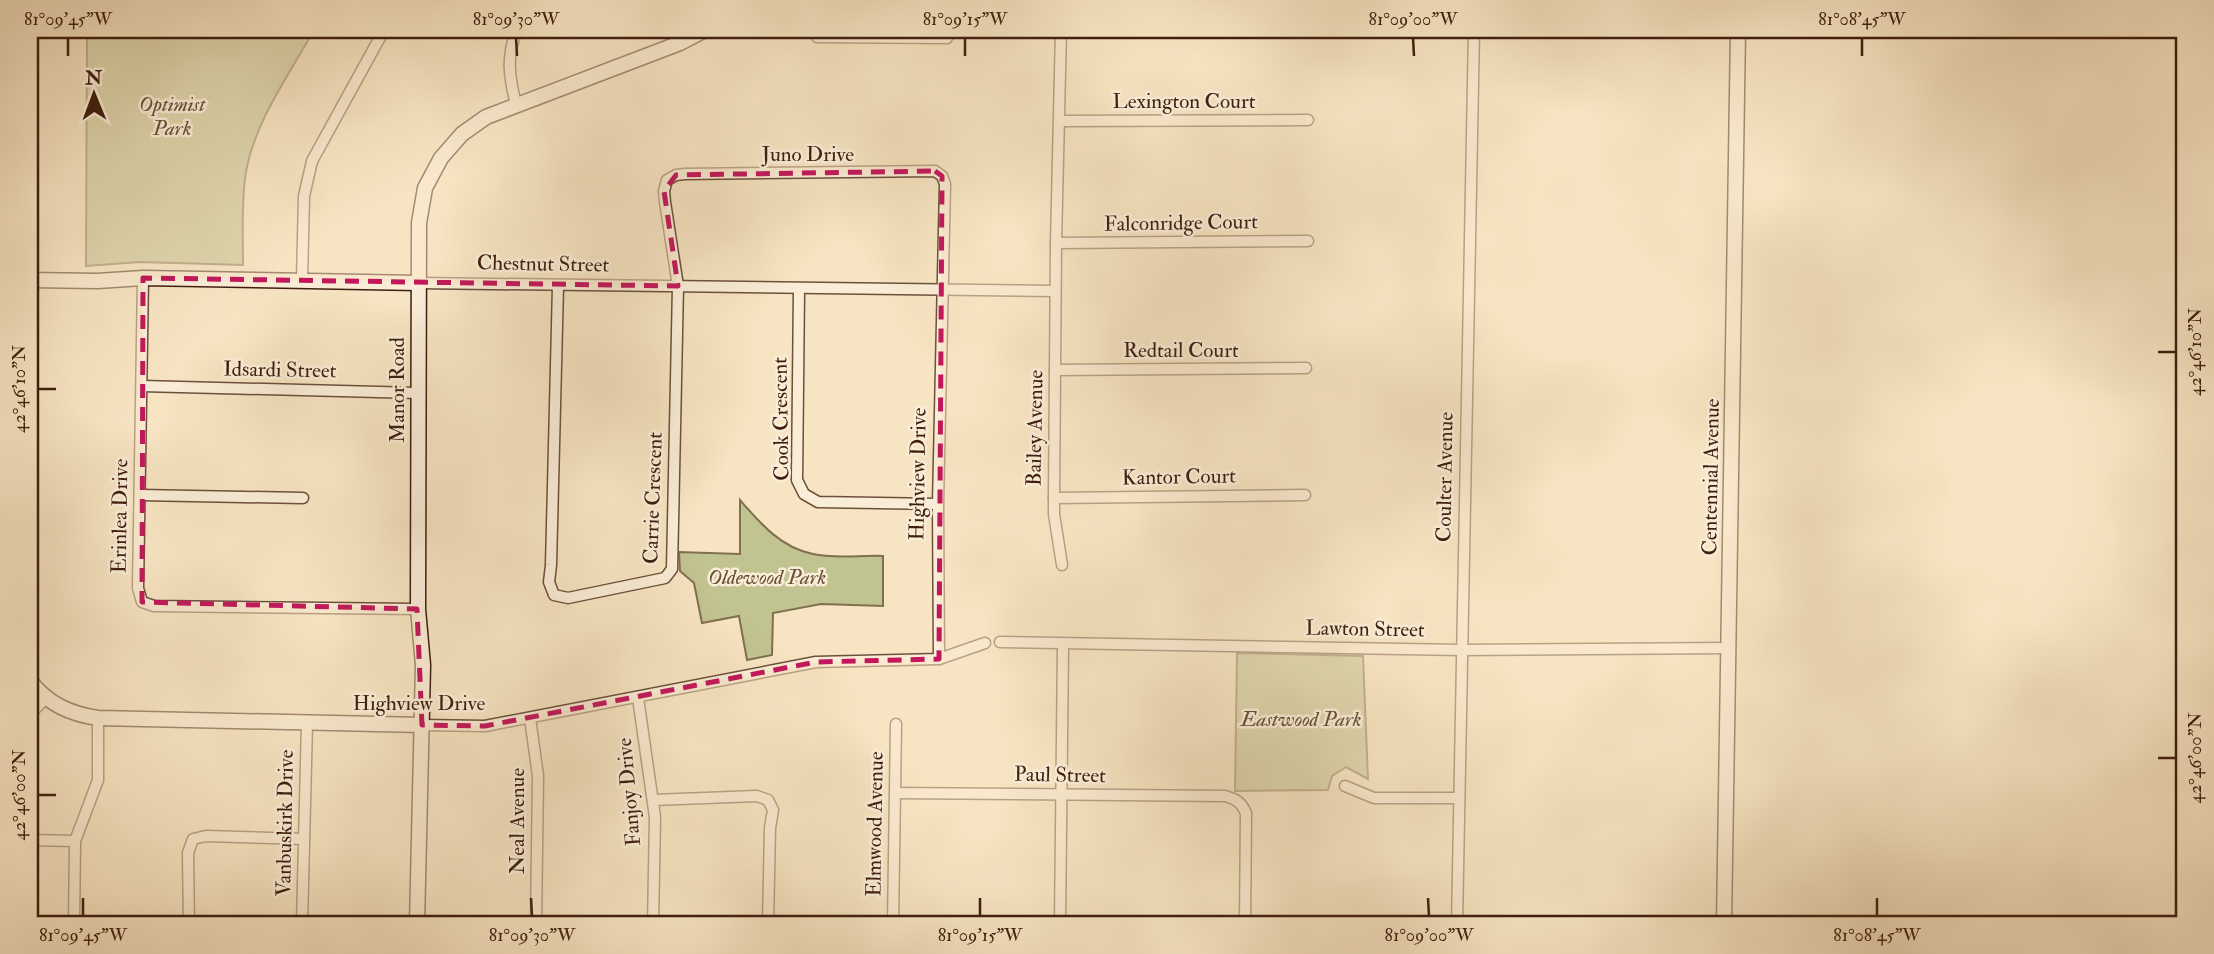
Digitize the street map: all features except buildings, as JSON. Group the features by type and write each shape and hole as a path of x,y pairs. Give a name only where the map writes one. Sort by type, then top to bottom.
{"street":[{"path":"302,281 303,196 312,161 384,30"},
{"path":"516,104 508,64 517,30"},
{"name":"Manor Road","path":"418,924 423,665 418,609 417,393 420,214 425,188 451,145 473,125 516,104 680,43 705,30"},
{"path":"817,30 817,37 947,38 947,30"},
{"path":"1055,291 1061,30"},
{"name":"Coulter Avenue","path":"1457,924 1474,30"},
{"name":"Centennial Avenue","path":"1724,924 1738,30"},
{"name":"Lexington Court","path":"1060,121 1308,120"},
{"name":"Juno Drive","path":"678,286 664,191 667,180 676,175 934,171 945,181 942,290"},
{"name":"Falconridge Court","path":"1056,243 1308,241"},
{"name":"Chestnut Street","path":"30,280 97,281 143,278 1055,291"},
{"name":"Erinlea Drive","path":"143,278 138,588 142,602 148,605 418,609"},
{"name":"Carrie Crescent","path":"558,285 549,582 554,595 568,598 665,578 672,569 678,286"},
{"name":"Cook Crescent","path":"799,289 797,480 804,494 818,502 938,504"},
{"name":"Highview Drive","path":"939,660 938,504 942,290"},
{"name":"Bailey Avenue","path":"1055,291 1054,514 1062,565"},
{"name":"Redtail Court","path":"1055,370 1306,368"},
{"name":"Idsardi Street","path":"142,386 417,393"},
{"path":"140,495 303,498"},
{"name":"Kantor Court","path":"1054,498 1306,495"},
{"name":"Lawton Street","path":"1000,642 1461,649 1729,648"},
{"name":"Highview Drive","path":"30,681 46,698 64,709 80,716 98,718 485,726 816,662 939,660 985,643"},
{"path":"1060,924 1063,645"},
{"path":"30,714 46,698"},
{"name":"Fanjoy Drive","path":"638,698 653,800 653,924"},
{"path":"74,924 75,841 98,780 98,718"},
{"name":"Neal Avenue","path":"530,718 538,776 536,924"},
{"name":"Vanbuskirk Drive","path":"302,924 307,723"},
{"name":"Elmwood Avenue","path":"893,924 895,724"},
{"path":"1345,786 1374,798 1458,798"},
{"name":"Paul Street","path":"895,793 1225,796 1239,801 1246,813 1245,924"},
{"path":"653,800 757,796 768,800 773,810 770,828 768,924"},
{"path":"189,924 188,853 193,839 206,836 304,839"},
{"path":"30,840 75,841"}],"highlighted area":[{"path":"935,171 942,176 939,659 816,662 485,726 422,725 417,609 142,602 143,278 678,286 664,191 676,175"}],"green space":[{"name":"Optimist Park","path":"87,30 314,30 274,99 250,153 243,195 243,265 140,262 86,266"},
{"name":"Oldewood Park","path":"740,500 772,533 801,551 829,556 883,556 883,606 821,604 773,613 772,655 747,660 739,616 702,623 694,583 680,571 679,552 740,554"},
{"name":"Eastwood Park","path":"1237,653 1363,656 1368,779 1346,767 1332,776 1328,790 1235,791"}]}
